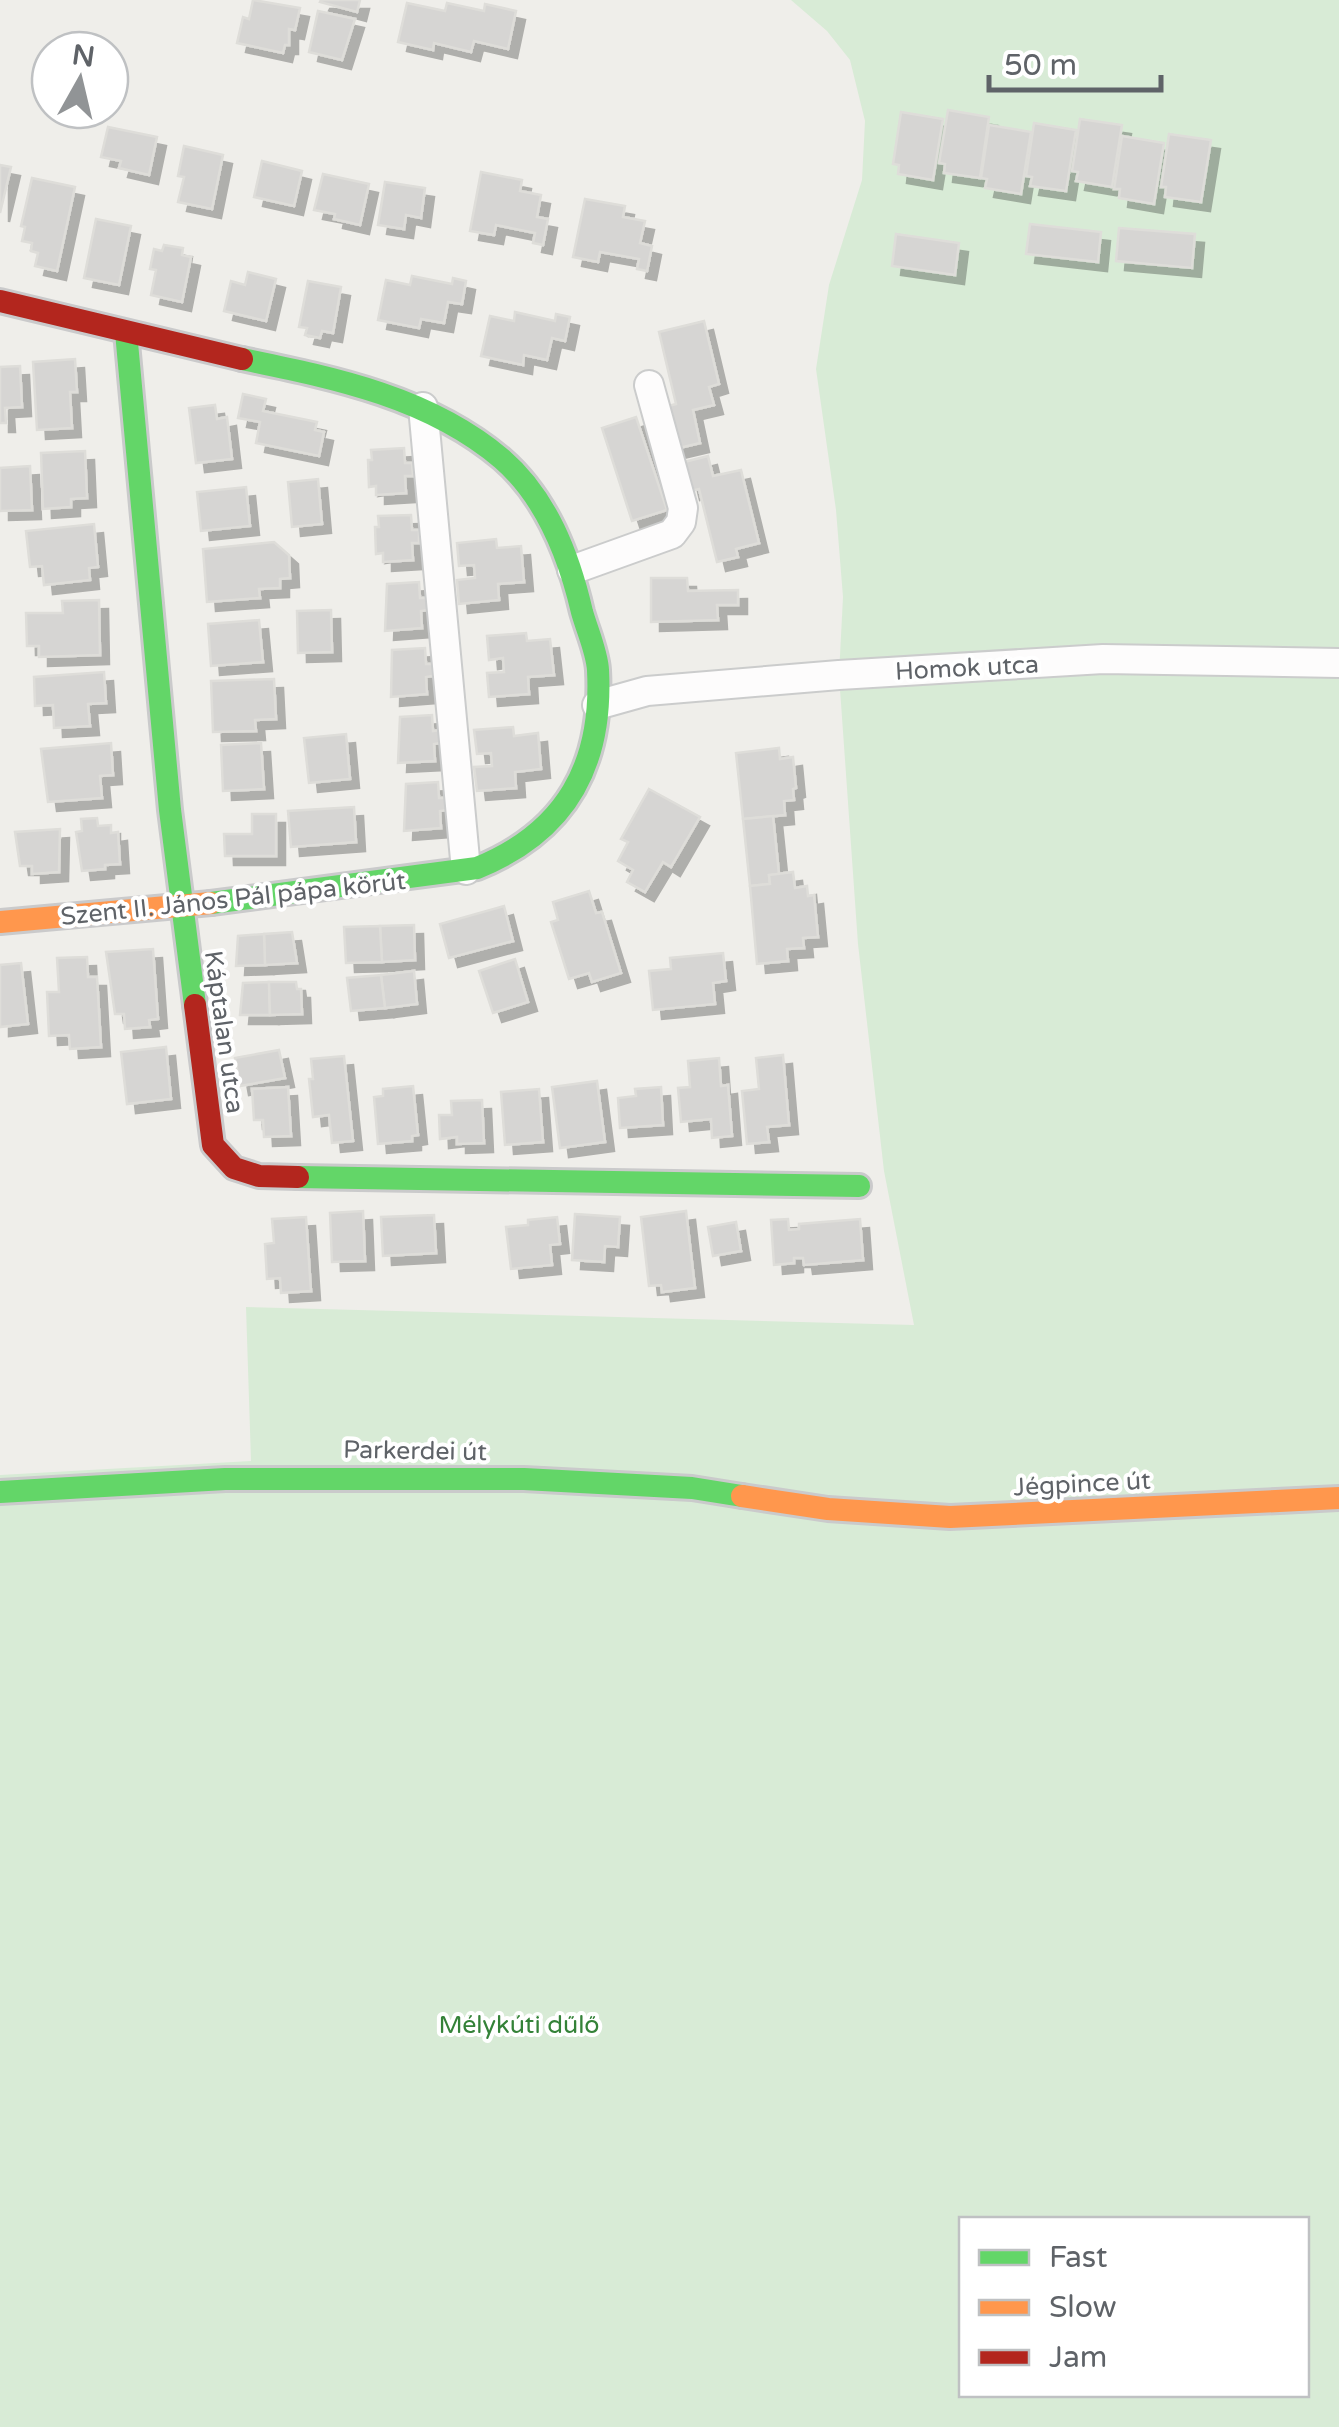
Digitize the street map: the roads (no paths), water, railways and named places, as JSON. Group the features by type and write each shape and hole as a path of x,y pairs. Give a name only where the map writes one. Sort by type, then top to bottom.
{"street":[{"name":"Szent II. János Pál pápa körút","path":"0,301 364,386 423,407 489,446 541,506 564,548 598,667 596,705 600,715 578,786 561,813 540,836 510,857 466,870 180,907 0,922"},
{"name":"Káptalan utca","path":"126,332 180,907 213,1145 234,1168 259,1176 859,1186"},
{"path":"572,570 672,534 681,522 683,508 650,385"},
{"path":"423,407 466,870"},
{"name":"Homok utca","path":"596,705 647,691 1084,660 1339,663"},
{"name":"Parkerdei út","path":"0,1492 242,1478 524,1479 692,1488 828,1508"},
{"name":"Jégpince út","path":"828,1508 950,1517 1339,1498"}],"park label":[{"name":"Mélykúti dűlő","path":"519,2024"}]}
